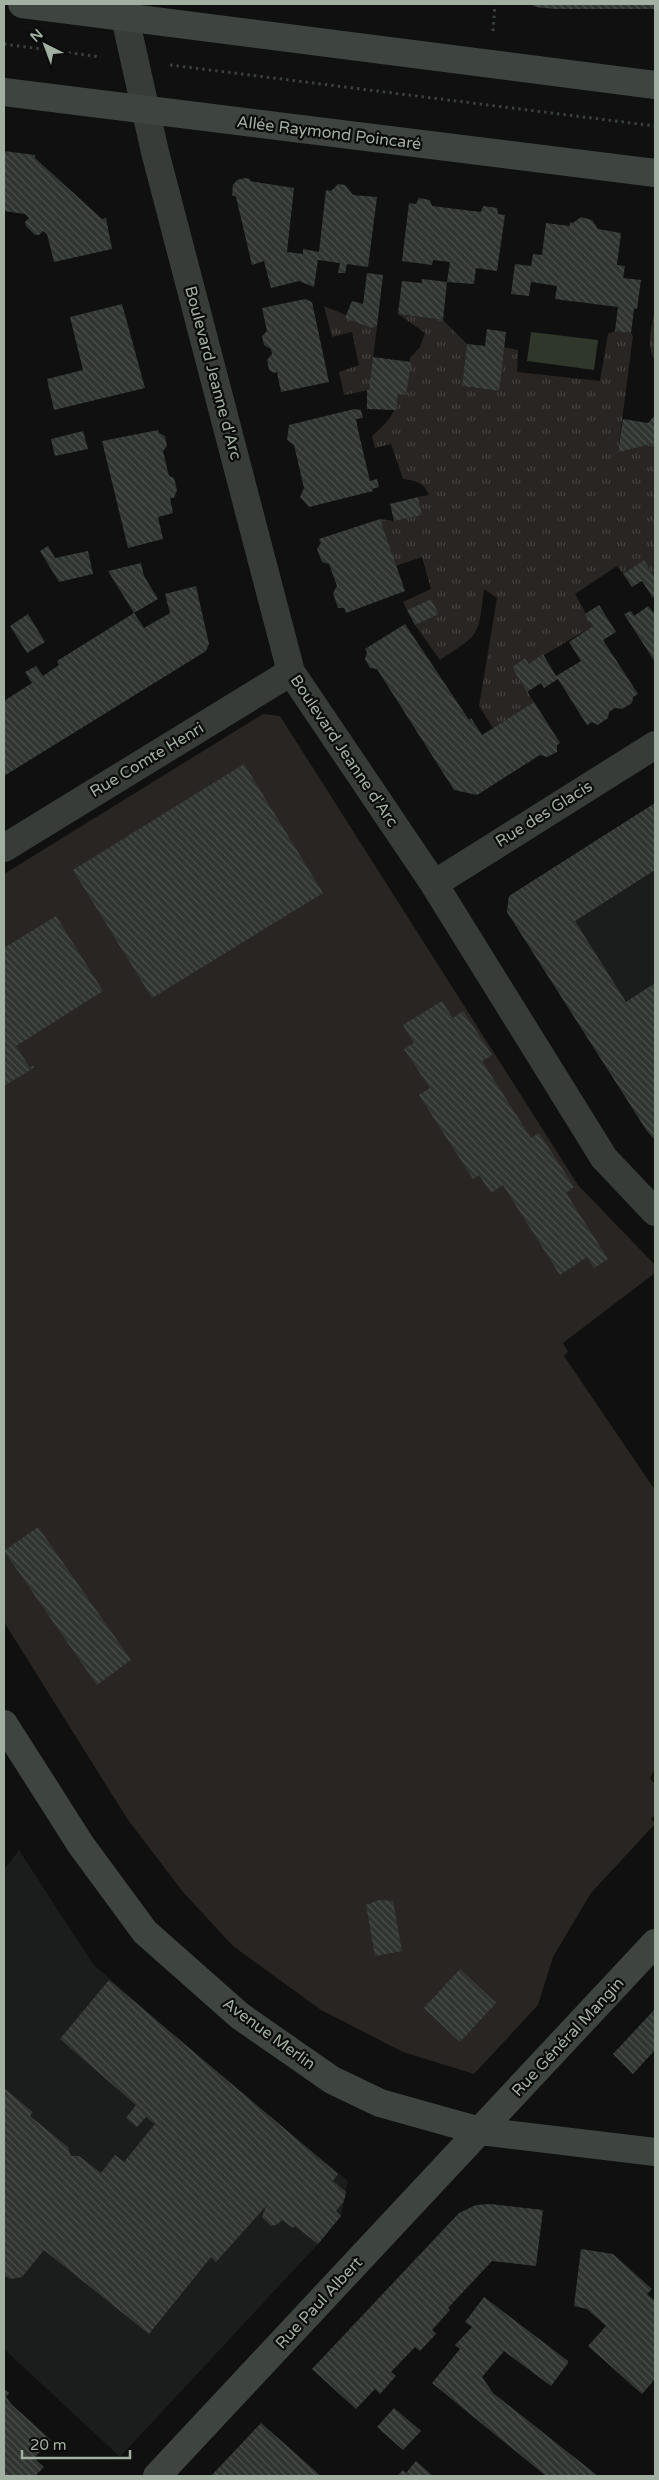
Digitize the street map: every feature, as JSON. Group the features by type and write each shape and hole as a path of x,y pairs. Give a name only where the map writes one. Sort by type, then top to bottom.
{"main road":[{"path":"22,4 123,10 655,85"},
{"name":"Allée Raymond Poincaré","path":"4,92 655,173"},
{"name":"Avenue Merlin","path":"4,1724 82,1845 145,1932 240,2016 332,2080 380,2103 480,2131 655,2152"},
{"name":"Rue Général Mangin","path":"480,2131 655,1943"},
{"name":"Rue Paul Albert","path":"157,2476 480,2131"}],"street":[{"name":"Boulevard Jeanne d'Arc","path":"123,10 145,109 291,672 434,884 604,1158 655,1212"},
{"name":"Rue Comte Henri","path":"4,848 291,672"},
{"name":"Rue des Glacis","path":"434,884 655,745"}],"path":[{"path":"4,44 655,126"}],"shaded area":[{"path":"531,332 598,340 594,370 527,361"},
{"path":"655,803 655,1140 647,1131 507,912 509,896"},
{"path":"19,1850 93,1964 186,2046 348,2181 341,2216 318,2244 120,2457 4,2349 4,1870"}],"green space":[{"path":"324,306 346,315 345,318 371,328 377,326 369,390 344,395 339,372 359,365 352,332 332,337"},
{"path":"398,314 443,320 467,344 462,386 498,391 504,347 518,350 517,372 600,381 608,334 615,331 631,333 633,336 618,451 655,443 655,577 644,560 623,574 617,566 575,594 593,626 529,664 525,658 512,667 534,702 493,728 479,706 497,598 484,589 480,617 475,632 463,644 440,660 415,625 439,614 431,599 407,610 403,602 431,589 422,557 396,566 380,519 394,521 422,515 418,497 429,495 419,483 403,479 391,444 375,448 372,436 390,418 398,394 406,394 410,358 420,347 425,333"},
{"path":"655,314 655,361 650,344"},
{"path":"263,714 280,716 578,1185 655,1265 655,1273 563,1343 568,1352 564,1356 655,1490 655,1768 650,1778 655,1784 655,1814 651,1819 655,1824 591,1893 553,1957 538,2005 474,2074 403,2052 321,2010 233,1946 183,1892 128,1820 4,1622 4,874"}],"building":[{"path":"530,4 655,4 655,9 554,9 536,7"},
{"path":"4,151 35,155 35,158 102,219 106,218 112,249 54,262 47,234 43,231 39,235 35,235 26,226 25,222 29,218 25,214 4,211"},
{"path":"250,179 250,181 294,188 287,252 303,254 303,249 319,252 326,190 331,191 338,184 345,185 353,195 377,197 368,267 347,264 345,273 338,273 340,263 318,260 314,287 299,281 271,288 264,261 252,265 236,197 232,195 233,185 237,180"},
{"path":"419,198 430,200 432,206 481,212 483,206 497,208 498,214 505,215 497,271 476,268 474,284 447,282 450,262 433,260 432,265 402,261 409,203 416,204"},
{"path":"581,217 592,220 598,229 621,233 617,265 625,266 623,278 641,280 637,309 634,309 631,333 615,331 618,307 555,299 557,286 531,282 529,296 511,294 515,264 531,266 533,254 542,255 546,223 570,226 570,222 573,223"},
{"path":"367,273 383,275 377,326 371,328 345,318 352,301 363,304"},
{"path":"422,279 447,282 443,320 398,314 402,281 422,283"},
{"path":"305,299 312,302 329,382 281,392 277,372 274,373 269,370 267,360 272,354 271,349 264,345 262,336 267,331 262,308"},
{"path":"122,304 145,388 54,410 47,379 83,370 70,317"},
{"path":"487,329 506,332 499,391 462,386 467,344 485,346"},
{"path":"373,357 411,362 406,395 398,394 396,410 367,409 367,390 369,390"},
{"path":"354,409 361,410 363,418 356,419 370,481 377,479 379,487 372,489 373,491 309,507 300,497 304,488 294,445 287,440 289,425"},
{"path":"655,415 655,443 618,452 623,419 648,423"},
{"path":"158,430 159,433 165,436 167,446 163,451 169,476 174,478 177,490 174,498 170,498 173,513 158,517 163,539 128,548 102,441"},
{"path":"83,431 88,449 55,456 51,439"},
{"path":"418,497 422,515 394,521 390,504"},
{"path":"380,519 405,591 346,613 344,608 338,608 333,593 337,586 329,564 322,562 317,549 321,543 319,539"},
{"path":"48,546 55,558 88,551 93,574 59,582 40,551"},
{"path":"644,560 655,577 655,596 653,598 642,581 632,587 623,574"},
{"path":"141,563 144,576 158,599 134,613 108,571"},
{"path":"196,586 209,644 206,651 4,776 4,701 32,683 25,672 36,666 43,676 59,665 57,661 134,613 144,628 170,613 165,594"},
{"path":"431,599 439,614 415,625 407,610"},
{"path":"599,605 616,632 603,640 638,694 633,697 632,703 622,709 615,708 609,712 608,718 598,725 592,722 587,725 558,679 544,688 541,683 527,692 512,667 525,658 529,664 543,654 556,676 581,661 569,642 593,626 585,614"},
{"path":"648,606 655,614 655,662 624,614 631,611 634,616"},
{"path":"28,614 45,642 27,653 10,626"},
{"path":"405,624 469,720 471,718 482,735 534,702 560,743 557,745 557,752 547,757 540,755 477,795 454,790 377,669 370,668 365,659 367,652 365,649"},
{"path":"244,764 323,893 152,998 73,870"},
{"path":"655,803 655,870 575,921 626,1002 655,983 655,1140 647,1131 507,912 509,896"},
{"path":"56,916 103,991 16,1046 30,1068 34,1065 35,1067 4,1086 4,948"},
{"path":"442,1001 453,1018 463,1011 492,1055 482,1061 531,1138 539,1133 574,1187 566,1193 608,1259 594,1268 587,1257 560,1275 503,1185 491,1193 479,1175 473,1179 419,1095 430,1088 404,1049 414,1043 403,1025"},
{"path":"38,1527 131,1660 97,1685 4,1551"},
{"path":"379,1900 393,1901 402,1951 375,1956 366,1905"},
{"path":"460,1969 496,2003 460,2042 424,2008"},
{"path":"109,1980 338,2174 333,2181 346,2192 344,2201 336,2211 341,2216 318,2244 295,2226 293,2228 282,2220 278,2224 271,2226 262,2217 266,2206 216,2262 211,2257 149,2334 44,2250 22,2277 11,2279 4,2276 4,2088 33,2112 30,2116 68,2147 71,2156 79,2156 101,2173 115,2155 124,2162 155,2124 146,2117 137,2127 126,2118 136,2105 60,2039"},
{"path":"655,2009 655,2050 633,2074 613,2054"},
{"path":"490,2204 543,2210 536,2266 492,2261 448,2308 450,2310 432,2330 436,2334 420,2351 415,2347 391,2372 396,2376 380,2394 375,2389 356,2409 312,2369 459,2213 476,2205"},
{"path":"581,2249 613,2254 652,2289 647,2294 655,2301 655,2379 642,2394 588,2346 606,2326 587,2309 574,2306"},
{"path":"484,2297 568,2361 568,2363 551,2386 504,2351 482,2377 493,2393 598,2476 546,2476 432,2383 460,2349 455,2345 472,2327 465,2322"},
{"path":"4,2389 9,2393 6,2397 11,2404 51,2440 34,2458 44,2467 35,2476 4,2476"},
{"path":"394,2408 421,2431 403,2450 377,2427"},
{"path":"261,2423 321,2476 211,2476"},
{"path":"416,2461 433,2476 397,2476 403,2470 406,2473"}]}
